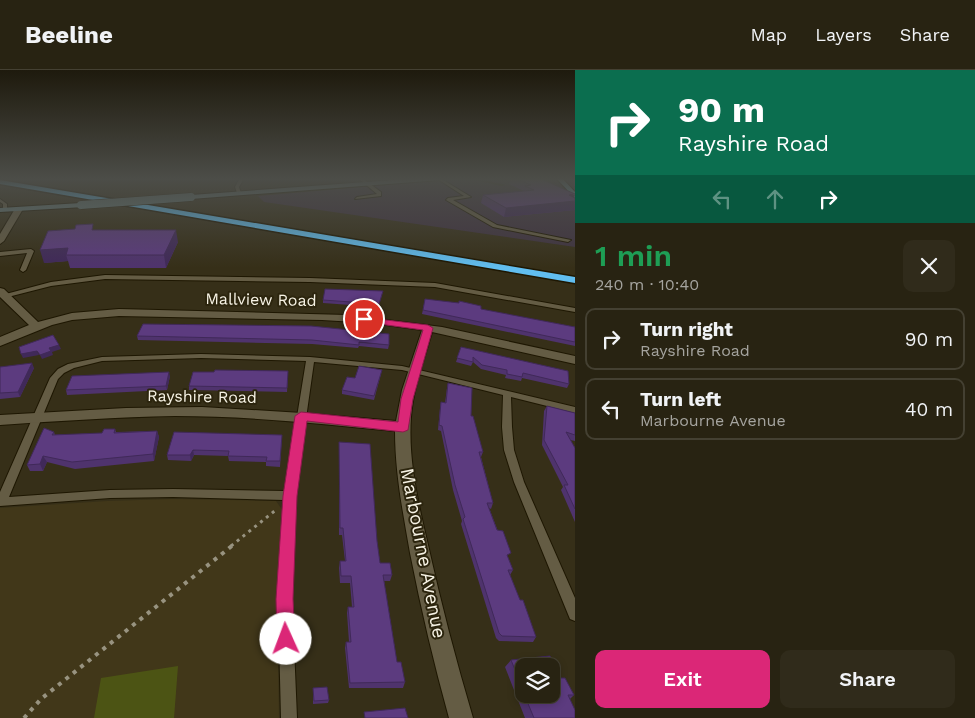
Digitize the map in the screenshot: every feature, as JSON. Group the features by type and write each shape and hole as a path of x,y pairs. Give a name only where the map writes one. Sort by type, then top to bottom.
{"highway":[{"path":"154,208 575,280"},
{"path":"195,208 546,265"}],"main road":[{"path":"2,210 31,208"}],"street":[{"path":"0,241 19,209"},
{"path":"2,294 35,325"},
{"name":"Mallview Road","path":"0,342 35,325 71,315 106,313 330,317 428,328 575,360"},
{"name":"Marbourne Avenue","path":"428,328 407,399 403,427 405,465 412,514 427,587 461,718"},
{"name":"Rayshire Road","path":"0,420 172,412 301,416 403,427"}],"lane":[{"path":"464,208 495,226 568,240"},
{"path":"0,254 30,252 23,270"},
{"path":"2,294 51,284 105,277 310,280 435,285 575,310"},
{"path":"290,496 110,494 1,502 54,378 61,371 86,362 102,359 200,356 310,359 402,368 575,410"},
{"path":"289,718 285,599 290,496 310,359"},
{"path":"507,393 508,442 519,482 575,614"}],"path":[{"path":"24,718 41,699 278,508 290,496"}],"shaded area":[{"path":"307,208 575,208 575,247"},
{"path":"173,499 276,501 283,511 277,598 279,718 0,718 0,508"}],"green space":[{"path":"178,666 174,718 94,718 101,678"}],"building":[{"path":"93,224 92,230 176,230 164,255 66,255 68,248 40,250 48,231 75,229 76,225"},
{"path":"325,289 383,291 379,304 323,300"},
{"path":"425,299 459,303 459,301 481,306 481,309 575,327 575,342 423,310"},
{"path":"143,324 311,326 389,334 389,345 359,342 359,345 312,340 137,336"},
{"path":"53,335 59,345 49,348 51,351 40,355 37,351 21,354 19,347"},
{"path":"461,347 568,371 569,384 523,373 522,377 507,374 507,370 482,365 473,357 473,362 457,358"},
{"path":"32,363 18,392 0,393 0,367"},
{"path":"359,366 382,370 374,396 342,390 347,377 355,378"},
{"path":"215,370 288,371 287,388 189,386 193,372 214,372"},
{"path":"169,372 166,386 66,390 72,376"},
{"path":"448,383 472,388 471,416 473,416 483,452 479,452 493,503 487,503 497,530 503,531 511,553 507,555 513,570 508,570 520,600 523,600 536,637 502,636 499,633 463,519 465,517 455,485 442,426 439,425 441,402 446,403"},
{"path":"547,406 575,413 575,435 566,432 575,448 575,509 564,485 568,485 544,440"},
{"path":"44,428 54,432 52,435 102,433 104,429 115,429 114,433 157,431 153,454 72,462 43,456 40,464 27,465"},
{"path":"174,432 282,435 280,461 266,461 267,457 228,456 229,451 193,450 190,455 167,455"},
{"path":"339,442 370,444 380,563 390,563 392,575 383,575 397,662 401,662 405,682 350,683 346,642 351,642 348,607 354,607 351,576 341,576 340,561 346,561 343,528 340,528"},
{"path":"550,656 551,658 530,658"},
{"path":"511,660 515,660 515,670"},
{"path":"560,678 565,678 574,695 568,695 575,710 575,718 534,718 528,703 560,703"},
{"path":"327,687 329,700 314,701 313,688"},
{"path":"405,708 408,718 365,718 364,712"}],"route":[{"path":"286,639 285,599 290,496 301,416 403,427 407,399 428,328 364,319"}]}
